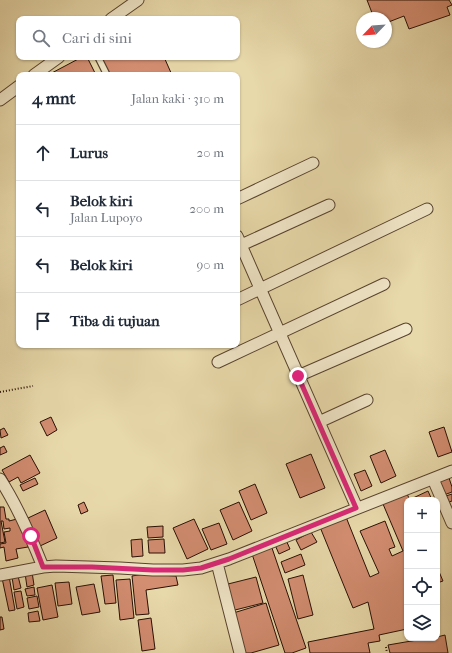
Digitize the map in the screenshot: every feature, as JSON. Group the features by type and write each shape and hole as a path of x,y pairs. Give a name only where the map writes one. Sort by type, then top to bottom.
{"street":[{"path":"115,16 138,0"},
{"path":"38,72 55,60"},
{"path":"0,100 16,88"},
{"path":"240,198 313,163"},
{"path":"240,241 329,204"},
{"path":"240,299 427,209"},
{"path":"240,246 356,508"},
{"path":"218,362 384,284"},
{"path":"298,376 406,329"},
{"path":"319,422 367,400"},
{"path":"0,575 43,567 92,567 153,570 183,570 201,568 452,471"},
{"path":"433,478 452,523"},
{"path":"0,479 31,536 43,567"},
{"path":"217,563 240,653"}],"lane":[{"path":"100,60 106,72"}],"path":[{"path":"0,392 33,386"},
{"path":"386,647 387,653"}],"building":[{"path":"367,0 449,0 452,5 447,7 450,15 409,29 404,16 392,21 392,12 372,12"},
{"path":"76,60 88,60 94,72 54,72"},
{"path":"100,60 165,60 171,72 106,72"},
{"path":"51,417 57,430 47,436 40,422"},
{"path":"444,427 452,452 438,457 429,432"},
{"path":"4,428 8,435 1,438 0,430"},
{"path":"4,446 7,452 0,455 0,448"},
{"path":"385,450 396,476 381,483 370,456"},
{"path":"311,454 325,488 300,498 286,464"},
{"path":"30,455 40,473 21,483 18,477 9,482 2,470"},
{"path":"365,470 372,486 361,491 354,474"},
{"path":"35,478 38,484 23,491 20,485"},
{"path":"449,478 452,492 441,496 436,483"},
{"path":"255,484 267,513 251,520 239,491"},
{"path":"428,491 431,497 415,497"},
{"path":"407,494 408,497 404,497 404,630 379,635 380,641 368,643 370,653 310,653 308,642 374,629 368,602 353,608 320,527 346,517 370,577 379,573 360,531 385,521 395,547 389,549 392,556 403,551 383,504"},
{"path":"452,494 452,501 449,502 446,496"},
{"path":"84,502 88,511 81,514 78,505"},
{"path":"239,502 252,531 233,540 220,510"},
{"path":"0,507 4,507 6,519 9,519 9,521 17,519 21,531 23,531 24,540 27,539 28,547 16,549 18,558 6,561 4,547 0,548 0,544 6,543 4,532 10,531 10,528 4,529 3,521 1,521 5,542 0,543"},
{"path":"45,510 57,538 40,546 28,518"},
{"path":"194,519 208,549 187,559 173,528"},
{"path":"219,523 227,544 211,550 202,529"},
{"path":"163,526 163,537 148,538 147,527"},
{"path":"311,532 317,542 301,550 296,540"},
{"path":"142,539 143,556 132,557 131,540"},
{"path":"164,539 165,553 149,553 148,540"},
{"path":"286,540 290,549 279,554 275,545"},
{"path":"272,548 306,648 292,653 285,653 252,554"},
{"path":"301,554 305,565 285,573 281,562"},
{"path":"32,572 34,585 27,587 25,573"},
{"path":"144,574 176,576 178,585 146,590 149,614 136,615 132,576"},
{"path":"440,574 443,581 440,582"},
{"path":"113,575 116,603 105,604 101,576"},
{"path":"303,575 313,615 298,619 288,579"},
{"path":"9,576 15,610 9,611 2,578"},
{"path":"18,576 21,588 14,590 12,577"},
{"path":"256,577 263,603 231,611 224,585"},
{"path":"130,579 134,618 120,620 116,580"},
{"path":"69,582 72,604 58,606 55,583"},
{"path":"94,584 100,612 82,615 76,587"},
{"path":"52,585 58,617 43,620 37,588"},
{"path":"34,587 35,595 27,596 25,589"},
{"path":"21,591 24,607 17,609 14,592"},
{"path":"37,596 39,607 29,609 27,598"},
{"path":"266,603 279,645 251,653 242,653 230,614"},
{"path":"38,611 40,621 29,622 28,613"},
{"path":"0,617 2,617 4,629 0,630"},
{"path":"151,618 155,649 142,651 138,620"},
{"path":"445,635 448,653 390,653 388,645 411,641 440,641 440,636"}],"route":[{"path":"31,536 43,567 56,566 183,570 201,568 229,559 356,508 327,439 298,376"}]}
